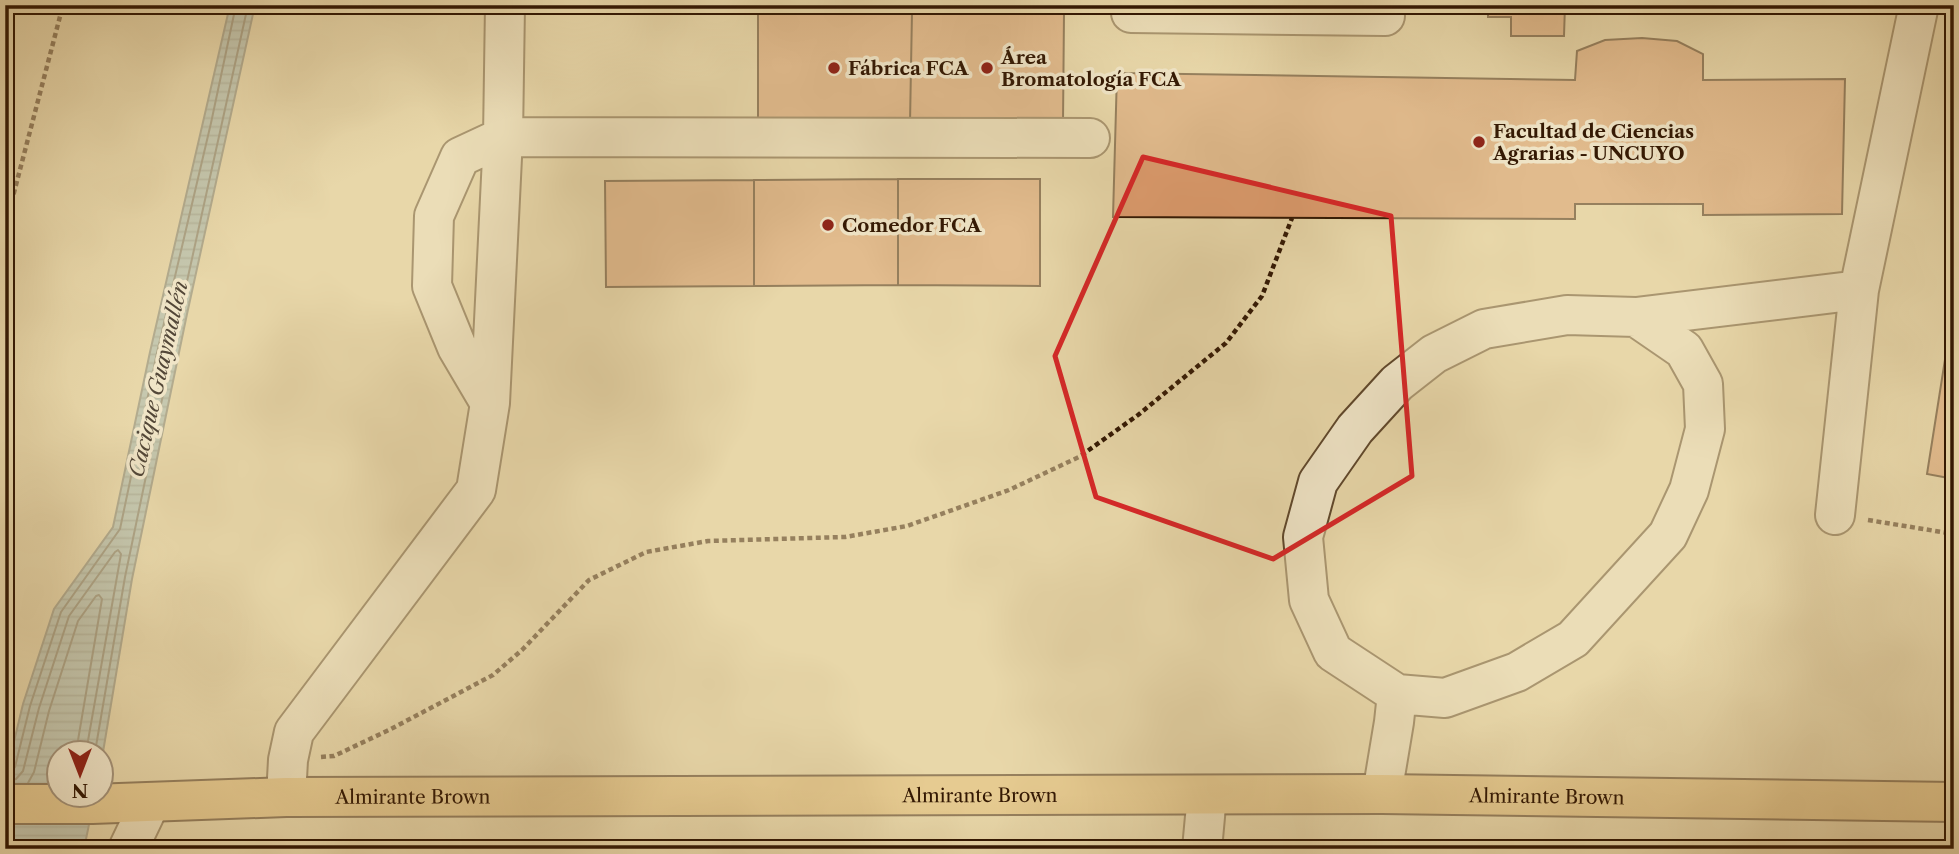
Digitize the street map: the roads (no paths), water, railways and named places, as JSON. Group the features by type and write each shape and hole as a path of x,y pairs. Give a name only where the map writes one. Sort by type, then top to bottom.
{"main road":[{"name":"Almirante Brown","path":"5,804 150,803 287,779 1207,795 1382,794 1954,802"}],"street":[{"path":"287,779 294,732 476,490 490,404 503,137 505,5"},
{"path":"1131,5 1131,13 1385,16"},
{"path":"1835,515 1859,290 1919,5"},
{"path":"490,404 457,347 432,286 434,216 460,157 503,137 1090,138"},
{"path":"1636,317 1684,350 1703,384 1705,429 1689,490 1668,535 1573,639 1517,672 1445,698 1396,694 1333,652 1309,600 1303,537 1318,482 1355,429 1396,383 1434,354 1484,329 1567,315 1636,317 1859,290"},
{"path":"1382,794 1396,694"},
{"path":"1202,849 1207,795"},
{"path":"128,849 150,803"}],"water":[{"name":"Cacique Guaymallén","path":"230,5 255,5 132,579 105,738 46,738 46,808 92,808 84,849 5,849 5,779 23,704 54,609 113,527 150,352"}],"place":[{"name":"Fábrica FCA","path":"834,68"},
{"name":"Área Bromatología FCA","path":"987,68"},
{"name":"Facultad de Ciencias Agrarias - UNCUYO","path":"1479,142"},
{"name":"Comedor FCA","path":"828,225"}]}
